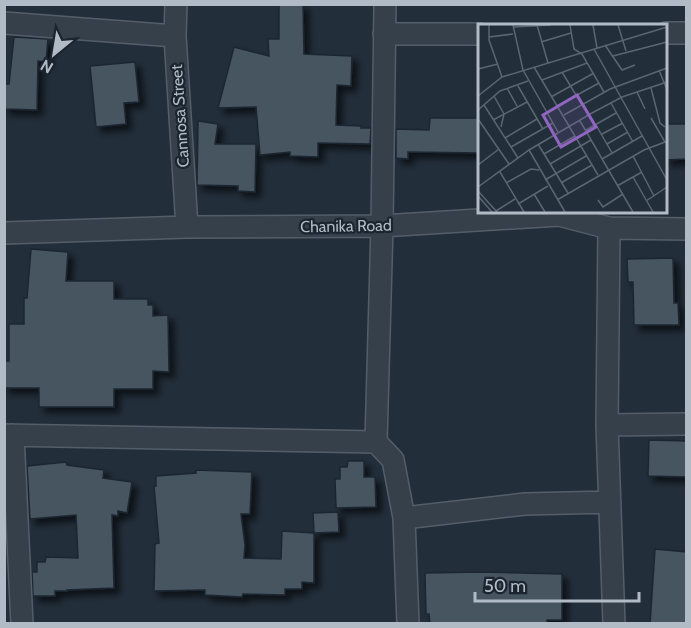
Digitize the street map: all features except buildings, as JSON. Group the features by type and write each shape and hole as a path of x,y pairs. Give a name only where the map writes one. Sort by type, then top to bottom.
{"street":[{"name":"Cannosa Street","path":"176,4 174,36 187,227"},
{"path":"385,4 376,442 393,460 404,518 408,624"},
{"path":"4,23 174,36"},
{"path":"667,33 687,33"},
{"path":"384,34 478,34"},
{"name":"Chanika Road","path":"4,232 187,227 382,226 559,215 609,228 687,229"},
{"path":"609,228 608,426 614,624"},
{"path":"608,426 687,424"},
{"path":"22,624 9,435 376,442"},
{"path":"404,518 525,504 610,502"}]}
